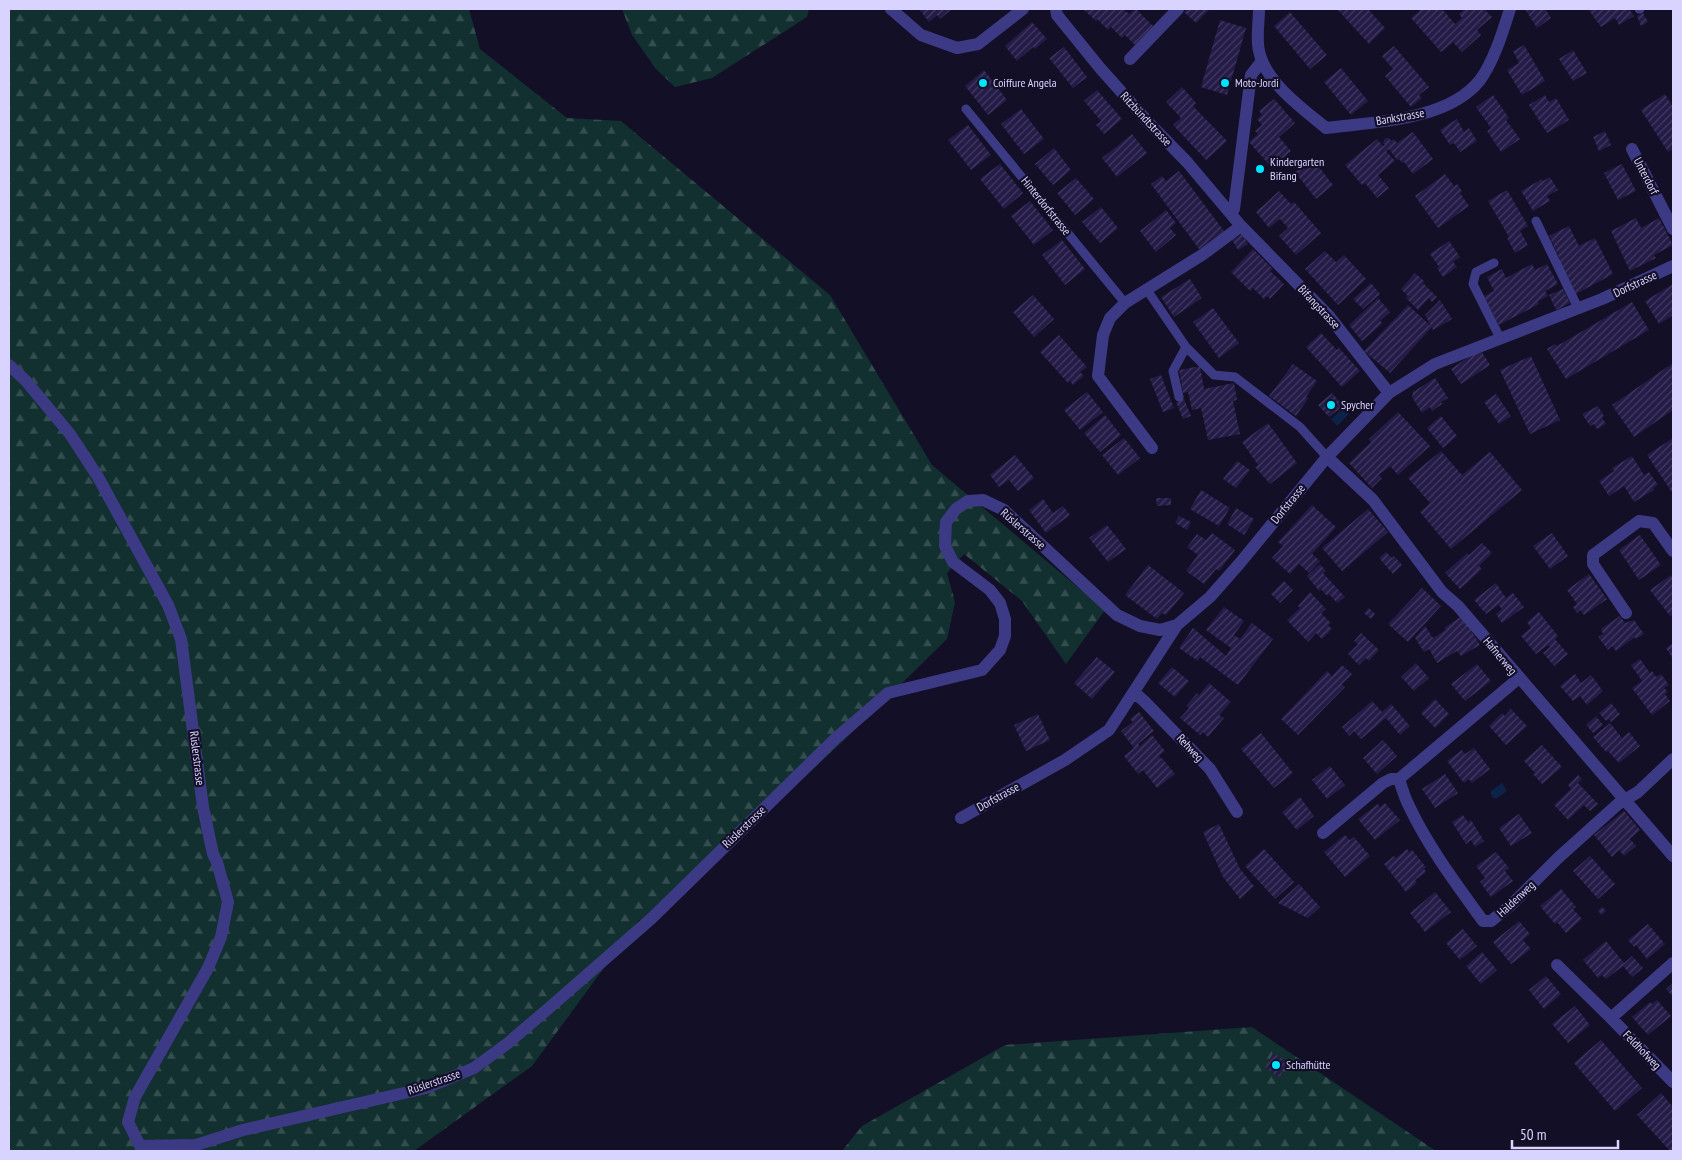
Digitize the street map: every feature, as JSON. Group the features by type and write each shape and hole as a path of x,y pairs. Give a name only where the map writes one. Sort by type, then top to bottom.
{"street":[{"path":"891,9 921,35 957,48 978,44 1023,9"},
{"name":"Ritzbündtstrasse","path":"1056,9 1057,15 1100,68 1148,123 1187,162 1241,226"},
{"path":"1130,59 1178,9"},
{"path":"1230,213 1234,209 1251,75 1262,62 1258,50 1259,9"},
{"name":"Bankstrasse","path":"1262,62 1269,74 1290,98 1326,128 1421,115 1444,107 1463,95 1479,81 1489,66 1510,9"},
{"name":"Unterdorf","path":"1632,149 1673,229"},
{"path":"1152,448 1098,376 1103,335 1110,318 1125,303 1202,255 1241,226"},
{"name":"Bifangstrasse","path":"1241,226 1329,316 1389,393"},
{"name":"Dorfstrasse","path":"961,818 1064,760 1109,730 1177,625 1210,597 1327,457 1389,393 1435,364 1602,299 1673,266"},
{"name":"Rüslerstrasse","path":"9,365 70,434 98,477 168,605 181,639 203,807 213,854 218,862 228,902 221,936 208,968 135,1097 128,1122 140,1146 196,1145 243,1130 426,1088 474,1068 508,1042 652,918 836,738 888,693 982,670 1000,650 1005,636 1005,619 1000,603 990,590 953,562 945,546 946,522 956,509 968,501 983,500 1004,510 1117,615 1140,626 1160,630 1177,625"},
{"name":"Hafnerweg","path":"1327,457 1373,500 1442,592 1458,606 1673,856"},
{"path":"1626,613 1592,564 1593,555 1639,521 1653,523 1673,551"},
{"path":"1323,833 1383,783 1391,779 1399,779 1518,678"},
{"name":"Rehweg","path":"1134,693 1204,763 1237,812"},
{"path":"1625,801 1638,792 1673,759"},
{"name":"Haldenweg","path":"1399,779 1410,808 1429,842 1452,879 1483,921 1491,921 1511,905 1558,858 1618,804 1625,801"},
{"path":"1611,1018 1673,963"},
{"name":"Feldhofweg","path":"1557,965 1673,1082"}],"lane":[{"name":"Hinterdorfstrasse","path":"966,109 1125,303"},
{"path":"1536,221 1578,308"},
{"path":"1494,263 1476,272 1473,284 1500,338"},
{"path":"1147,290 1186,347 1214,375 1235,377 1300,427 1327,457"},
{"path":"1178,397 1173,371 1186,347"}],"green space":[{"path":"9,9 469,9 480,49 567,118 621,121 830,295 932,465 1105,610 1066,664 1022,601 964,554 947,573 955,602 947,639 840,744 652,918 639,920 532,1066 414,1151 9,1151"},
{"path":"622,9 809,9 807,17 712,78 675,87 656,69 632,35"},
{"path":"1252,1027 1436,1151 842,1151 862,1126 1005,1045"}],"water":[{"path":"1344,408 1349,414 1337,426 1331,419"},
{"path":"1502,783 1507,791 1497,798 1493,798 1491,791"}],"building":[{"path":"919,9 952,9 940,19 937,15 929,22"},
{"path":"1085,9 1123,9 1129,14 1136,9 1154,27 1136,46 1125,35 1122,38 1111,27 1108,30"},
{"path":"1187,9 1210,9 1196,23 1184,12"},
{"path":"1337,9 1368,9 1385,28 1369,44"},
{"path":"1422,9 1442,9 1455,24 1462,18 1459,14 1465,9 1484,9 1492,17 1477,30 1481,35 1462,52 1453,42 1441,52 1411,18"},
{"path":"1525,9 1545,9 1551,18 1537,28"},
{"path":"1588,9 1629,9 1634,16 1619,25 1615,18 1601,27"},
{"path":"1290,12 1327,55 1310,69 1274,26"},
{"path":"1643,13 1648,22 1641,26 1637,16"},
{"path":"1220,20 1246,28 1227,95 1201,87"},
{"path":"1032,22 1047,39 1035,49 1033,47 1017,61 1005,46"},
{"path":"1524,45 1545,81 1522,95 1507,70 1519,63 1513,51"},
{"path":"1394,46 1429,87 1419,95 1422,98 1411,107 1385,76 1393,69 1382,56"},
{"path":"1064,47 1087,77 1073,88 1049,58"},
{"path":"1573,50 1587,73 1573,81 1559,59"},
{"path":"1341,68 1368,101 1351,115 1324,82"},
{"path":"984,70 1007,100 988,115 965,86"},
{"path":"1182,87 1196,103 1193,106 1227,141 1206,160 1173,125 1181,118 1166,102"},
{"path":"1097,90 1122,119 1104,134 1096,125 1101,121 1084,101"},
{"path":"1665,94 1673,107 1673,149 1668,152 1641,110"},
{"path":"1493,95 1509,118 1506,120 1520,139 1501,152 1487,131 1491,128 1476,107"},
{"path":"1545,95 1549,102 1556,98 1569,120 1547,133 1529,105"},
{"path":"1274,99 1295,123 1279,137 1291,151 1272,168 1249,142 1258,134 1255,131 1262,125 1257,119 1262,115 1259,111"},
{"path":"1021,109 1044,139 1024,154 1001,124"},
{"path":"1457,119 1464,132 1469,128 1477,141 1460,152 1454,143 1450,145 1440,130"},
{"path":"968,125 991,155 971,170 948,140"},
{"path":"1605,131 1611,145 1599,151 1593,137"},
{"path":"1413,132 1433,159 1413,174 1404,162 1402,163 1399,159 1397,160 1389,149 1386,151 1395,161 1378,175 1389,188 1377,198 1365,183 1362,185 1345,165 1377,139 1383,146 1385,145 1383,143 1386,138 1389,138 1391,141 1394,139 1397,143"},
{"path":"1132,134 1147,153 1117,177 1102,158"},
{"path":"1054,148 1071,170 1053,185 1035,164"},
{"path":"1309,160 1312,164 1315,162 1333,185 1316,199 1295,172"},
{"path":"1000,164 1023,193 1004,209 980,179"},
{"path":"1622,164 1636,191 1618,200 1604,173"},
{"path":"1179,171 1224,231 1199,249 1151,184 1162,176 1166,181"},
{"path":"1445,174 1454,186 1457,184 1462,191 1460,193 1469,206 1438,228 1415,196"},
{"path":"1550,177 1558,190 1547,196 1550,201 1533,211 1521,191 1542,179 1543,181"},
{"path":"1076,178 1094,199 1075,215 1057,193"},
{"path":"1507,190 1528,226 1520,231 1528,245 1515,253 1507,238 1509,237 1488,201"},
{"path":"1279,191 1291,204 1294,202 1321,233 1296,255 1279,236 1288,228 1280,219 1269,228 1256,212"},
{"path":"1030,201 1053,230 1034,245 1011,216"},
{"path":"1101,207 1118,228 1100,243 1082,222"},
{"path":"1166,210 1176,223 1170,228 1176,235 1156,252 1140,231"},
{"path":"1636,218 1641,228 1659,218 1673,245 1654,255 1656,258 1630,271 1611,231"},
{"path":"1569,226 1579,246 1595,238 1613,274 1576,294 1567,275 1563,277 1556,261 1560,259 1549,236"},
{"path":"1242,234 1248,244 1238,250 1232,240"},
{"path":"1062,240 1085,269 1065,285 1042,255"},
{"path":"1449,241 1460,257 1453,262 1457,267 1443,277 1430,254"},
{"path":"1253,249 1273,269 1270,271 1284,284 1270,299 1267,296 1264,299 1253,288 1250,291 1231,272"},
{"path":"1325,251 1336,262 1344,255 1366,279 1338,305 1305,269"},
{"path":"1532,264 1535,270 1547,264 1558,284 1545,291 1548,296 1538,301 1539,304 1499,325 1484,296 1494,291 1487,277 1502,269 1506,278"},
{"path":"1415,273 1437,297 1432,302 1429,298 1418,310 1406,298 1408,296 1401,289"},
{"path":"1190,279 1202,298 1174,317 1161,297"},
{"path":"1371,283 1380,294 1363,309 1353,299"},
{"path":"1673,284 1673,315 1659,324 1645,301"},
{"path":"1563,289 1570,303 1556,310 1549,295"},
{"path":"1033,295 1054,319 1034,337 1013,312"},
{"path":"1378,298 1390,312 1380,321 1383,323 1362,341 1349,325"},
{"path":"1440,300 1452,319 1433,330 1425,315"},
{"path":"1632,302 1649,330 1566,379 1547,349 1555,344 1557,346"},
{"path":"1408,305 1432,327 1390,373 1364,351"},
{"path":"1213,308 1239,343 1219,358 1193,322"},
{"path":"1321,333 1337,350 1339,348 1360,371 1342,387 1306,347"},
{"path":"1059,335 1087,367 1080,372 1084,376 1073,385 1070,381 1068,383 1040,352"},
{"path":"1480,349 1490,365 1461,384 1451,369"},
{"path":"1531,356 1560,420 1530,434 1500,370"},
{"path":"1673,363 1673,410 1634,437 1612,405"},
{"path":"1293,364 1317,381 1306,397 1308,399 1296,416 1269,396"},
{"path":"1200,366 1204,389 1234,383 1237,400 1233,401 1240,434 1208,440 1201,408 1192,410 1188,392 1183,393 1179,370"},
{"path":"1161,375 1174,408 1163,412 1150,379"},
{"path":"1435,378 1448,398 1432,411 1430,407 1422,413 1412,397 1413,392"},
{"path":"1087,392 1103,412 1080,430 1064,410"},
{"name":"Spycher","path":"1332,393 1343,406 1329,417 1318,405"},
{"path":"1496,394 1511,416 1499,424 1484,402"},
{"path":"1184,399 1191,416 1183,419 1176,402"},
{"path":"1598,406 1606,424 1597,429 1594,424 1590,426 1582,414"},
{"path":"1398,412 1430,446 1398,475 1390,466 1379,475 1382,478 1372,488 1349,463 1371,442 1369,439"},
{"path":"1105,415 1121,435 1100,452 1084,433"},
{"path":"1441,416 1457,436 1443,448 1427,428"},
{"path":"1268,423 1297,463 1270,484 1255,467 1258,465 1242,442"},
{"path":"1124,438 1140,458 1118,475 1102,455"},
{"path":"1673,438 1673,494 1647,455"},
{"path":"1441,451 1462,475 1490,452 1522,490 1451,549 1420,512 1430,503 1408,478"},
{"path":"1015,455 1034,478 1018,491 1009,480 999,487 990,475"},
{"path":"1632,456 1644,475 1649,472 1658,485 1653,488 1654,490 1634,502 1624,486 1609,496 1599,481 1614,471 1612,468"},
{"path":"1237,461 1250,470 1236,488 1223,479"},
{"path":"1201,490 1230,508 1219,526 1190,509"},
{"path":"1156,498 1171,498 1171,505 1157,506"},
{"path":"1043,499 1053,513 1063,506 1070,515 1046,533 1029,510"},
{"path":"1312,505 1336,527 1312,554 1320,561 1309,573 1299,564 1290,574 1272,558 1283,546 1278,542"},
{"path":"1236,508 1254,519 1244,535 1227,524"},
{"path":"1368,509 1388,532 1342,571 1322,548"},
{"path":"1179,516 1191,522 1187,530 1175,523"},
{"path":"1107,525 1126,549 1108,562 1089,538"},
{"path":"1212,533 1235,550 1219,571 1216,569 1204,584 1186,571 1198,555 1187,547 1197,534 1206,540"},
{"path":"1552,533 1568,556 1550,569 1533,546"},
{"path":"1640,535 1661,565 1639,580 1619,550"},
{"path":"1482,543 1492,553 1479,566 1482,569 1460,589 1445,573 1467,553 1469,555"},
{"path":"1386,552 1392,558 1394,556 1402,565 1393,574 1379,558"},
{"path":"1320,564 1326,571 1323,573 1345,597 1337,603 1329,594 1327,596 1321,589 1319,591 1307,576"},
{"path":"1148,565 1184,593 1166,615 1162,613 1157,619 1125,595"},
{"path":"1589,574 1607,599 1584,615 1580,610 1577,613 1573,607 1577,604 1567,590"},
{"path":"1671,575 1673,579 1673,614 1670,616 1650,590"},
{"path":"1284,581 1293,590 1280,603 1271,594"},
{"path":"1496,583 1506,598 1513,593 1524,607 1502,623 1496,614 1502,609 1498,605 1486,614 1474,600"},
{"path":"1422,588 1441,606 1408,642 1388,624"},
{"path":"1310,592 1326,609 1321,613 1331,623 1328,625 1332,629 1322,639 1316,633 1308,642 1287,620 1300,608 1298,606"},
{"path":"1224,607 1244,621 1234,635 1240,639 1252,623 1273,639 1238,685 1200,657 1198,661 1179,648 1193,628 1226,656 1231,648 1206,630"},
{"path":"1369,608 1375,614 1371,619 1364,613"},
{"path":"1539,612 1558,636 1555,639 1568,654 1554,666 1543,653 1550,647 1548,645 1536,654 1521,636 1531,628 1527,622"},
{"path":"1462,616 1480,645 1461,656 1457,651 1437,663 1429,649 1424,652 1415,638 1425,626 1433,638"},
{"path":"1620,616 1625,623 1634,620 1644,634 1636,639 1635,637 1616,651 1612,646 1608,650 1598,637 1603,634 1601,629"},
{"path":"1361,633 1379,650 1369,661 1366,658 1359,665 1348,654 1358,644 1354,641"},
{"path":"1673,643 1673,659 1666,648"},
{"path":"1097,657 1115,672 1092,699 1074,683"},
{"path":"1640,659 1650,673 1652,671 1656,677 1661,674 1669,685 1664,688 1668,692 1665,694 1670,701 1652,715 1632,688 1642,681 1631,665"},
{"path":"1416,663 1429,678 1414,691 1401,677"},
{"path":"1477,664 1491,681 1465,701 1451,684"},
{"path":"1342,665 1352,674 1342,684 1345,687 1298,735 1281,719 1327,671 1332,676"},
{"path":"1172,667 1189,681 1175,697 1158,683"},
{"path":"1575,674 1581,683 1591,675 1603,691 1587,705 1580,696 1573,701 1560,686"},
{"path":"1209,683 1231,702 1219,715 1224,718 1208,737 1203,732 1200,735 1180,718 1189,708 1186,706"},
{"path":"1435,699 1449,714 1435,728 1421,713"},
{"path":"1372,701 1382,712 1391,704 1410,726 1400,735 1386,718 1361,739 1354,731 1349,736 1342,727"},
{"path":"1611,703 1620,714 1611,722 1609,719 1606,721 1599,713"},
{"path":"1511,709 1527,726 1506,745 1489,726 1502,713 1505,716"},
{"path":"1139,712 1154,731 1138,744 1140,746 1152,735 1165,751 1159,756 1175,774 1157,788 1143,770 1138,774 1124,756 1134,748 1121,731 1133,722 1130,719"},
{"path":"1038,714 1050,740 1026,751 1014,725"},
{"path":"1596,716 1603,725 1593,733 1586,725"},
{"path":"1610,723 1622,738 1629,732 1640,746 1619,763 1593,737"},
{"path":"1261,733 1293,773 1274,788 1241,749"},
{"path":"1383,740 1397,756 1377,774 1363,758"},
{"path":"1542,745 1562,767 1542,784 1524,761"},
{"path":"1474,748 1490,769 1472,783 1469,779 1464,783 1447,761 1462,750 1465,754"},
{"path":"1330,766 1345,785 1327,799 1312,780"},
{"path":"1445,774 1458,793 1435,808 1422,789"},
{"path":"1578,775 1582,779 1578,783 1598,804 1590,811 1584,805 1568,820 1554,805 1571,789 1568,785"},
{"path":"1300,797 1314,816 1297,830 1282,812"},
{"path":"1385,803 1400,820 1375,840 1358,819 1378,804 1380,807"},
{"path":"1624,811 1640,830 1630,839 1636,846 1624,856 1619,850 1612,857 1594,835"},
{"path":"1519,814 1532,833 1511,846 1499,828"},
{"path":"1463,815 1468,822 1471,820 1484,841 1475,847 1471,840 1466,844 1452,822"},
{"path":"1219,824 1240,869 1254,886 1240,899 1223,877 1203,832"},
{"path":"1345,835 1350,840 1354,837 1370,856 1345,877 1324,852"},
{"path":"1264,849 1294,882 1275,899 1245,866"},
{"path":"1407,849 1409,852 1412,850 1426,867 1424,869 1426,872 1415,880 1417,883 1406,892 1384,864 1394,856 1396,858"},
{"path":"1496,852 1509,868 1505,871 1513,881 1491,897 1480,882 1485,878 1476,866"},
{"path":"1590,856 1615,884 1598,899 1573,871"},
{"path":"1299,884 1320,907 1308,918 1278,903"},
{"path":"1561,889 1576,907 1573,909 1582,919 1566,933 1557,922 1555,924 1540,906"},
{"path":"1435,892 1451,912 1425,932 1410,913"},
{"path":"1602,907 1606,911 1602,915 1598,911"},
{"path":"1519,921 1530,934 1523,940 1531,949 1511,964 1493,942"},
{"path":"1648,924 1665,944 1647,959 1636,945 1634,947 1628,940"},
{"path":"1463,929 1477,946 1460,960 1446,943"},
{"path":"1606,941 1624,963 1632,956 1643,968 1632,977 1623,966 1606,979 1602,975 1598,978 1583,960"},
{"path":"1482,952 1497,970 1481,984 1466,966"},
{"path":"1546,976 1561,994 1544,1009 1529,990"},
{"path":"1673,983 1673,997 1666,989"},
{"path":"1657,1000 1671,1016 1648,1035 1632,1017 1650,1002 1652,1004"},
{"path":"1575,1006 1590,1025 1568,1043 1552,1024"},
{"path":"1601,1040 1642,1088 1615,1111 1574,1063"},
{"name":"Schafhütte","path":"1273,1053 1287,1061 1280,1077 1265,1068"},
{"path":"1661,1093 1673,1107 1673,1151 1670,1151 1637,1115"}],"place":[{"name":"Coiffure Angela","path":"983,83"},
{"name":"Moto-Jordi","path":"1225,83"},
{"name":"Kindergarten Bifang","path":"1260,169"},
{"name":"Spycher","path":"1331,405"},
{"name":"Schafhütte","path":"1276,1065"}]}
